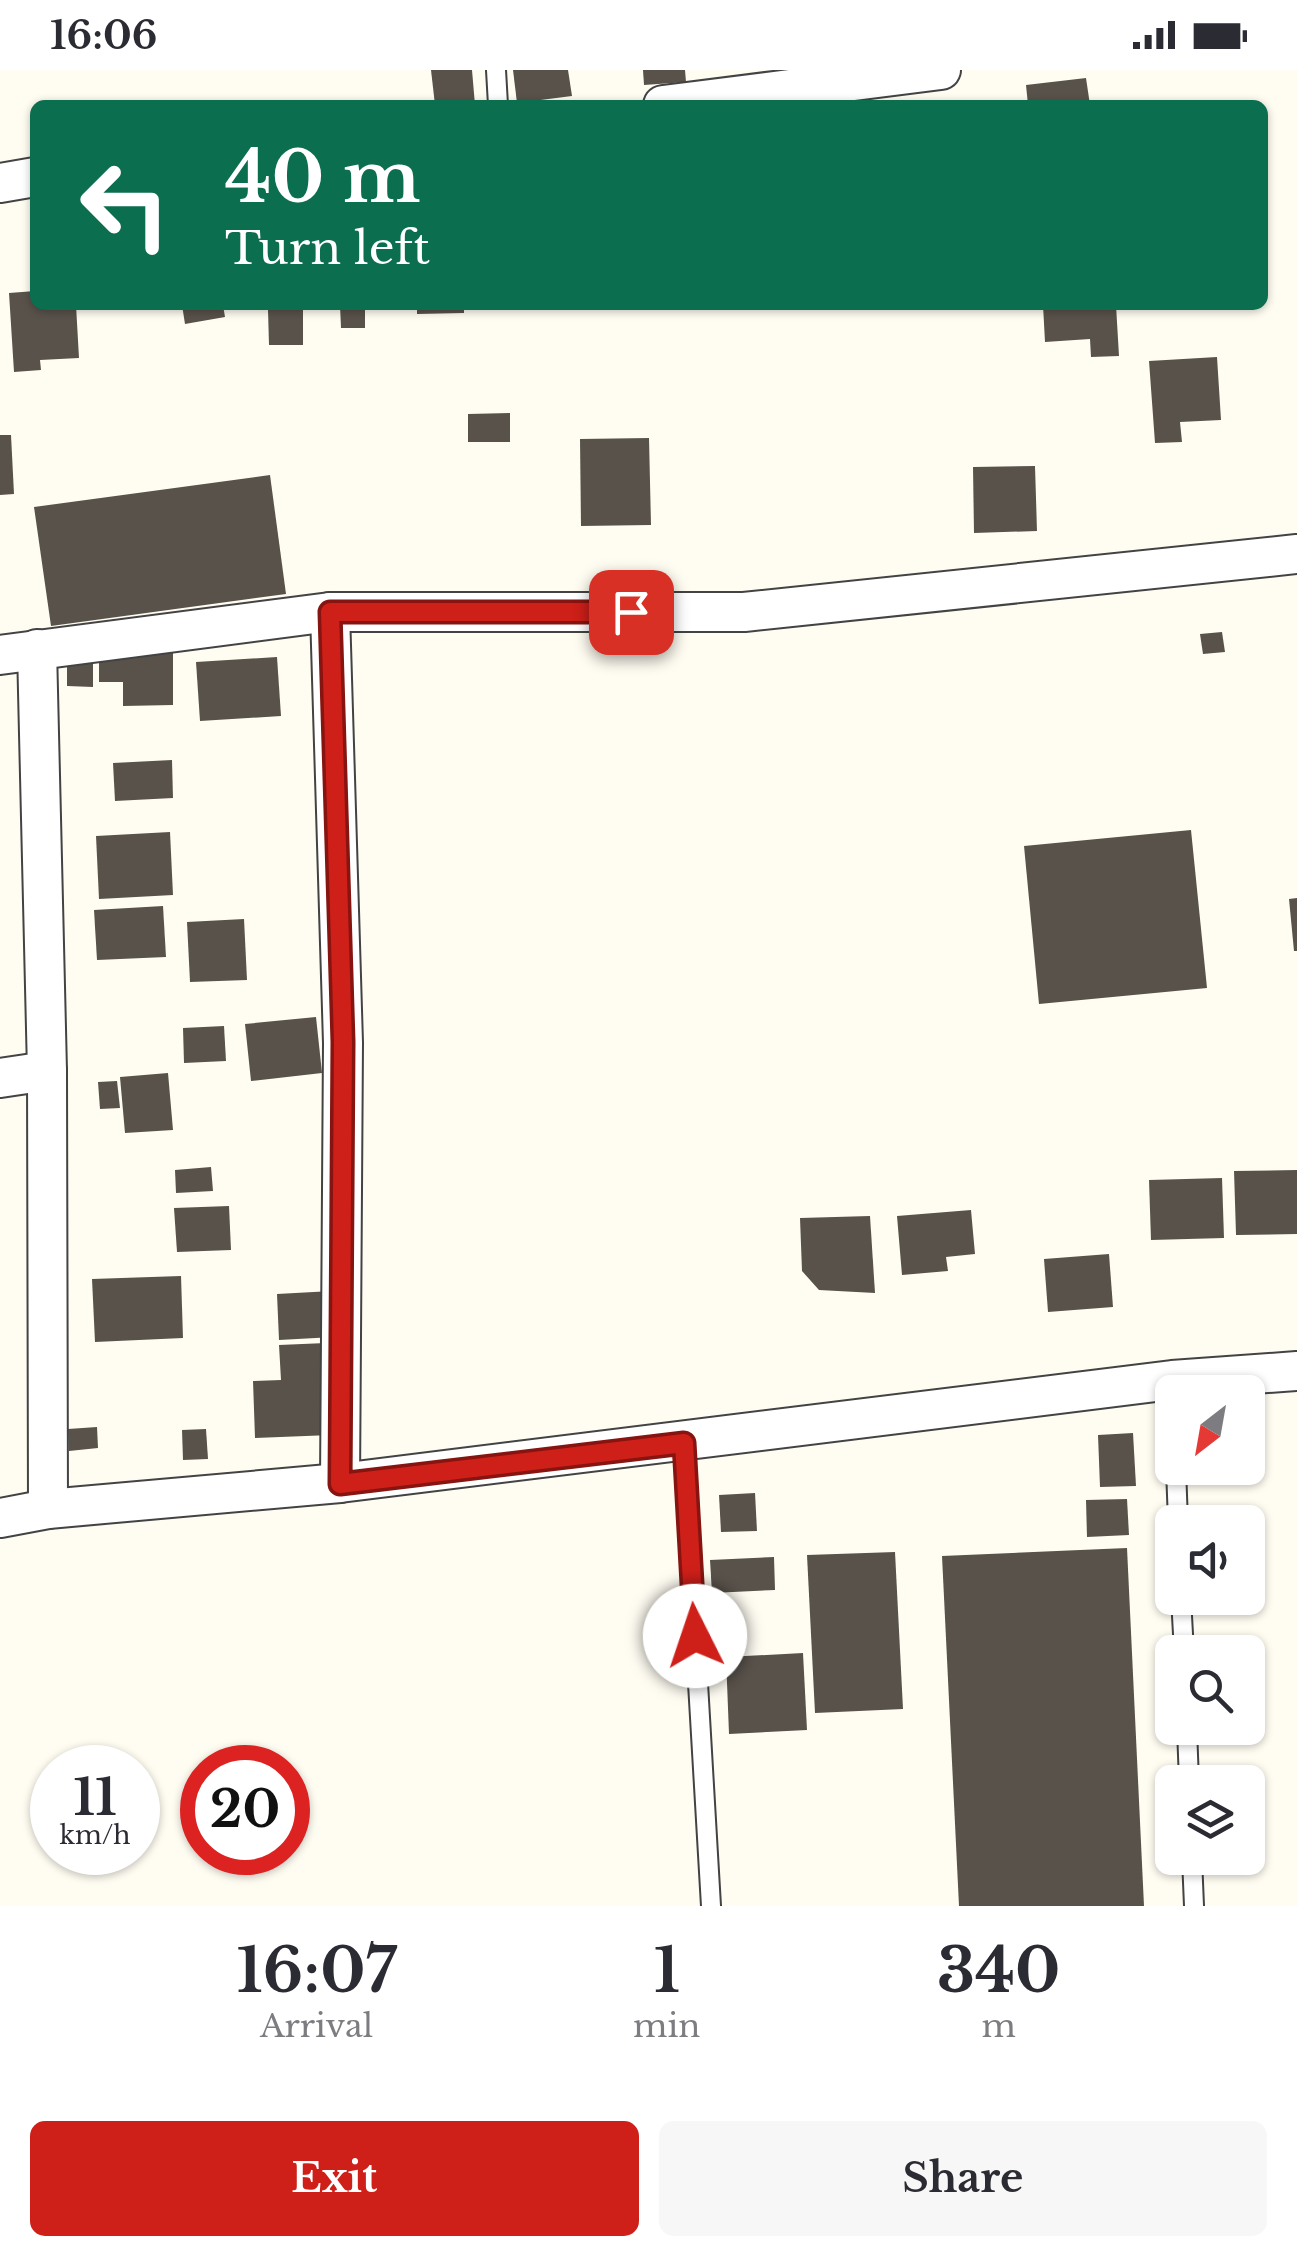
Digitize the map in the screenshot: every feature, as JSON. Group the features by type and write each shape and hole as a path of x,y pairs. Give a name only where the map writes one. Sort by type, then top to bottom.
{"street":[{"path":"703,100 941,70"},
{"path":"0,183 30,177"},
{"path":"0,654 330,612 744,612 1297,554"},
{"path":"330,612 343,1042 340,1484"},
{"path":"37,649 48,1072 48,1509"},
{"path":"0,1078 48,1072"},
{"path":"1265,1376 1297,1372"},
{"path":"0,1518 48,1509 340,1484 1155,1388"}],"lane":[{"path":"496,70 498,100"},
{"path":"684,1443 712,1906"},
{"path":"1193,1875 1194,1906"}],"building":[{"path":"431,70 472,70 475,100 434,100"},
{"path":"513,70 568,70 572,96 517,100"},
{"path":"643,70 685,70 686,82 644,85"},
{"path":"1086,78 1089,100 1028,100 1026,85"},
{"path":"30,291 30,310 76,310 79,358 40,360 41,370 14,372 9,293"},
{"path":"183,310 224,310 225,317 185,324"},
{"path":"268,310 303,310 303,345 269,345"},
{"path":"340,310 365,310 365,328 341,328"},
{"path":"417,310 464,310 464,313 417,314"},
{"path":"1043,310 1116,310 1119,356 1091,357 1090,339 1045,342"},
{"path":"1217,357 1221,420 1180,422 1182,442 1155,443 1149,361"},
{"path":"510,413 510,442 468,442 468,414"},
{"path":"0,435 11,435 14,494 0,495"},
{"path":"649,438 651,525 581,526 580,439"},
{"path":"1035,466 1037,531 974,533 973,467"},
{"path":"270,475 286,594 51,626 34,507"},
{"path":"1222,632 1225,652 1203,654 1200,634"},
{"path":"99,651 173,651 173,705 123,706 123,682 99,682"},
{"path":"277,657 281,716 200,721 196,662"},
{"path":"67,661 93,661 93,687 67,686"},
{"path":"172,760 173,798 115,801 113,763"},
{"path":"1191,830 1207,988 1039,1004 1024,846"},
{"path":"170,832 173,895 99,899 96,836"},
{"path":"1297,898 1297,951 1294,951 1289,899"},
{"path":"163,906 166,957 97,960 94,910"},
{"path":"244,919 247,980 190,982 187,922"},
{"path":"316,1017 322,1073 251,1081 245,1024"},
{"path":"224,1026 226,1061 184,1063 183,1028"},
{"path":"168,1073 173,1130 125,1133 120,1077"},
{"path":"117,1081 120,1108 100,1109 98,1082"},
{"path":"211,1167 213,1191 176,1193 175,1170"},
{"path":"1297,1170 1297,1234 1236,1235 1234,1171"},
{"path":"1222,1178 1224,1238 1151,1240 1149,1180"},
{"path":"229,1206 231,1250 177,1252 174,1208"},
{"path":"971,1210 975,1254 946,1257 948,1271 902,1275 897,1216"},
{"path":"870,1216 875,1293 819,1290 802,1271 800,1218"},
{"path":"1109,1254 1113,1307 1048,1312 1044,1259"},
{"path":"181,1276 183,1338 95,1342 92,1279"},
{"path":"332,1291 334,1337 279,1340 277,1294"},
{"path":"326,1343 331,1435 255,1438 253,1381 281,1380 279,1345"},
{"path":"97,1427 98,1448 69,1451 68,1429"},
{"path":"206,1429 208,1459 183,1460 182,1430"},
{"path":"1133,1433 1136,1486 1100,1487 1098,1435"},
{"path":"755,1493 757,1531 721,1532 719,1495"},
{"path":"1127,1499 1129,1535 1087,1537 1086,1500"},
{"path":"1127,1548 1144,1906 959,1906 942,1556"},
{"path":"895,1552 903,1709 815,1713 807,1555"},
{"path":"774,1557 775,1590 712,1593 710,1560"},
{"path":"803,1653 807,1730 729,1734 726,1657"}],"route":[{"path":"631,612 330,612 343,1042 340,1484 684,1443 695,1636"}]}
